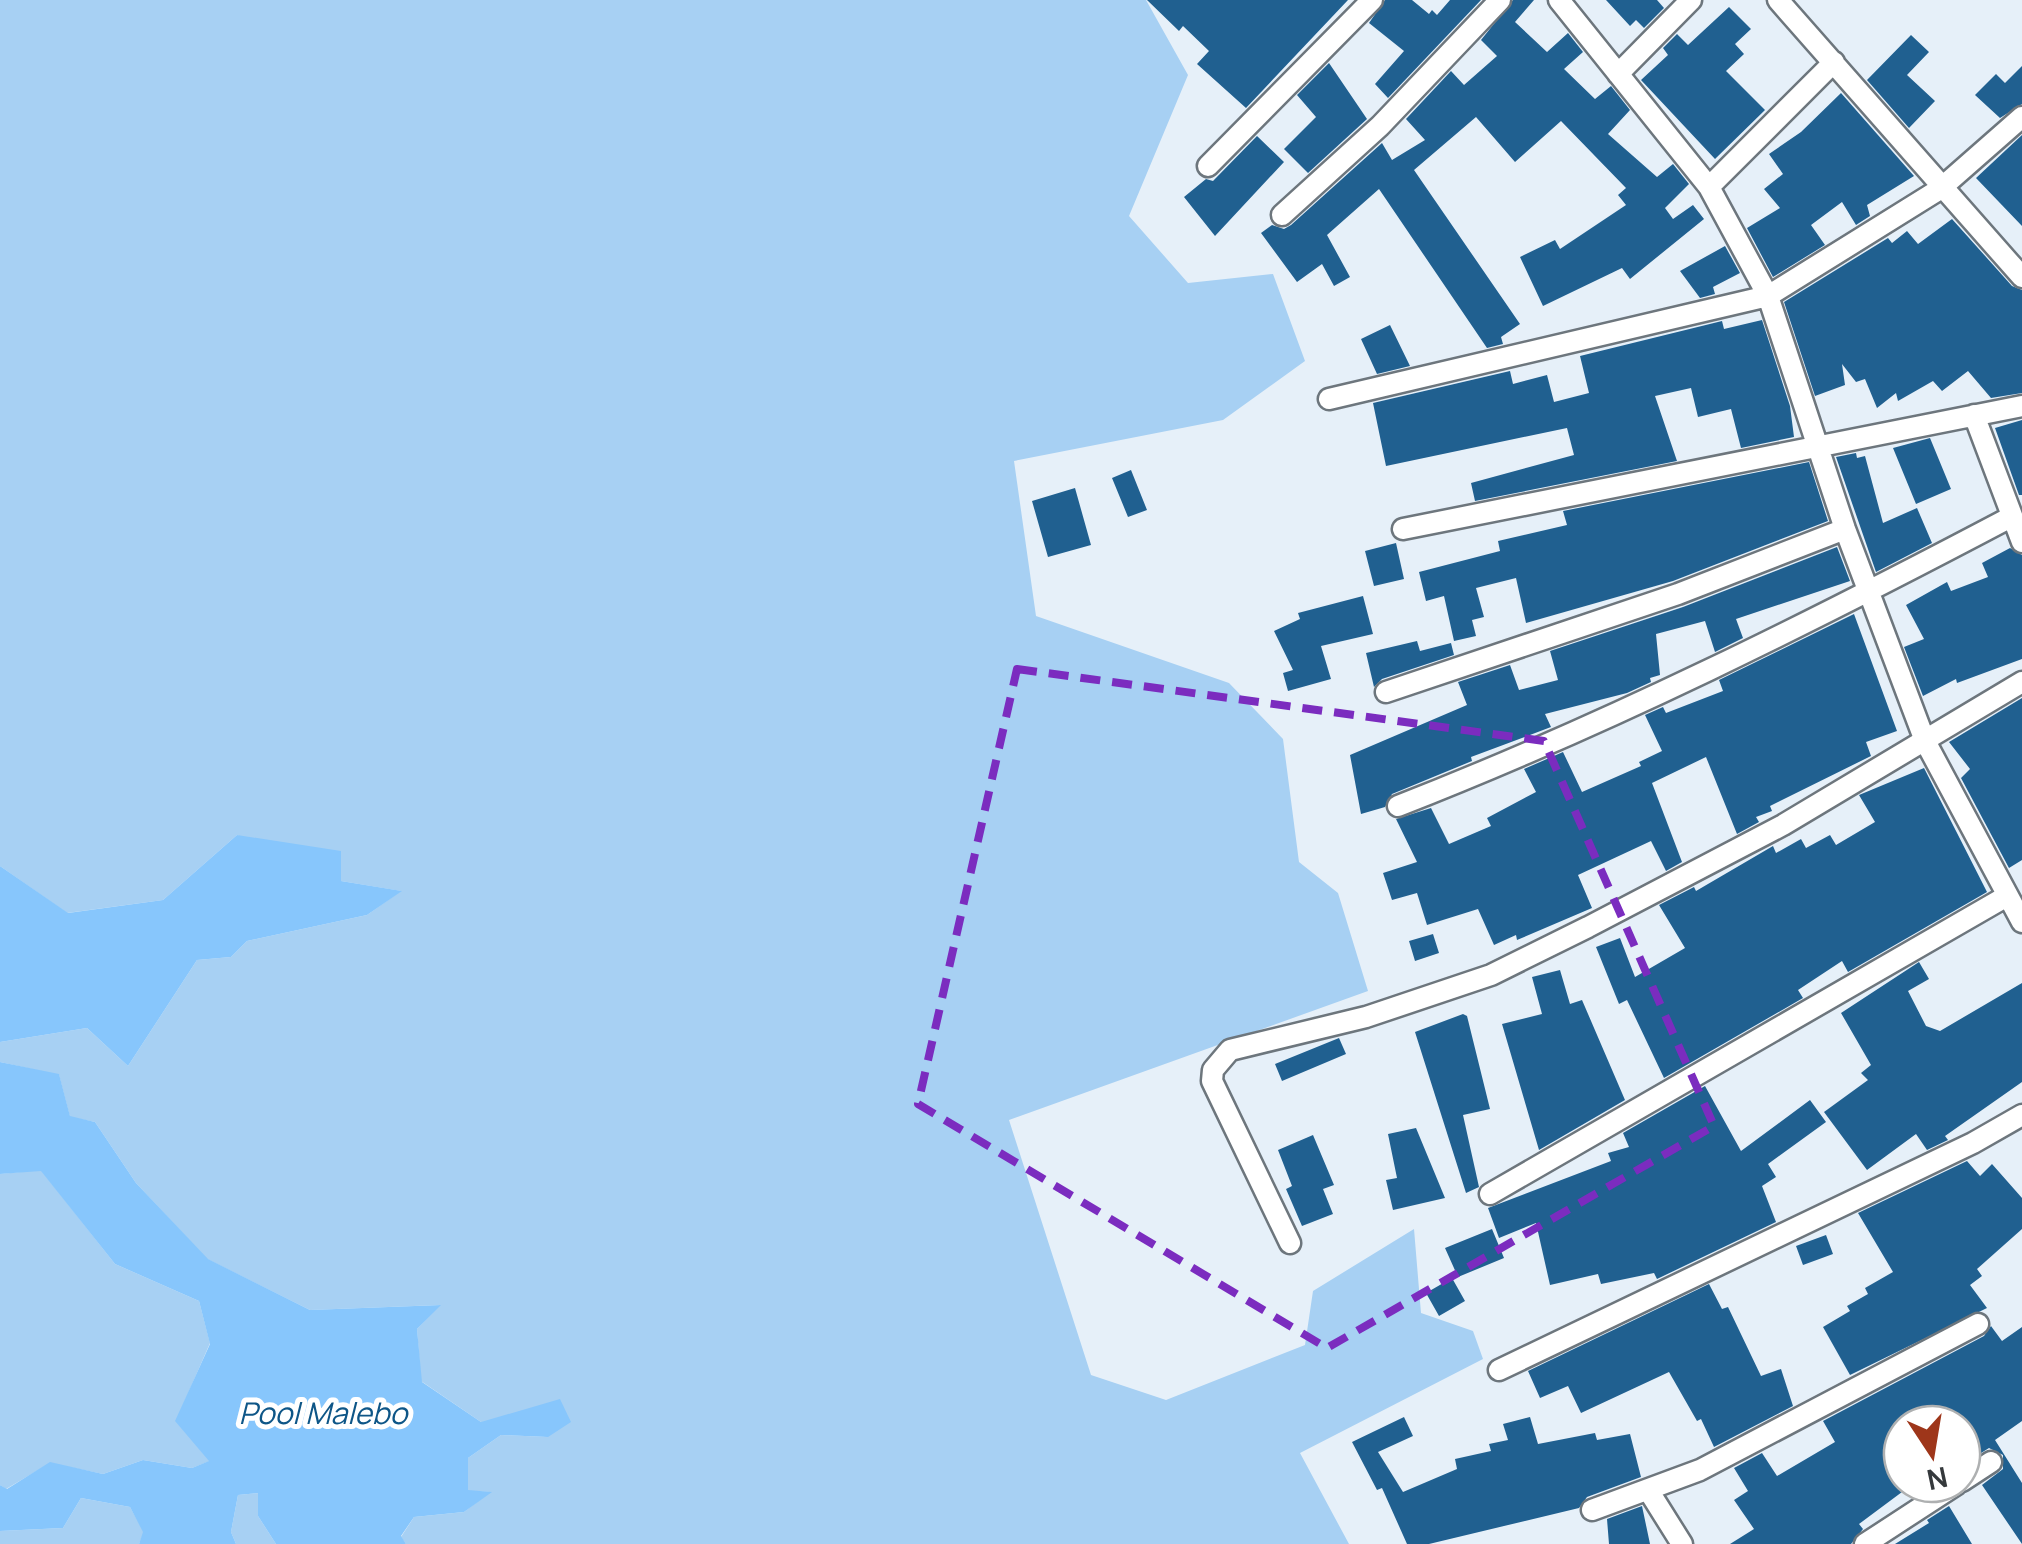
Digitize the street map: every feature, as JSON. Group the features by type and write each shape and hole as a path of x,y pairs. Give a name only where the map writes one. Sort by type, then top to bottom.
{"street":[{"path":"1208,166 1372,0"},
{"path":"1282,215 1380,126 1500,0"},
{"path":"1560,0 1708,187 1768,296 1845,528 1925,741 2022,922"},
{"path":"1618,74 1691,0"},
{"path":"1778,0 2022,277"},
{"path":"1708,187 1834,62"},
{"path":"1329,399 1768,296 1940,188 2022,117"},
{"path":"1403,529 2022,406"},
{"path":"1974,415 2022,542"},
{"path":"1398,806 1502,765 1868,592 2010,517"},
{"path":"1386,692 1678,594 1845,528"},
{"path":"1290,1243 1212,1081 1213,1070 1230,1050 1366,1016 1490,975 1783,825 2022,682"},
{"path":"1490,1194 2007,896"},
{"path":"1499,1370 1973,1143 2022,1115"},
{"path":"1592,1510 1650,1492 1978,1324"},
{"path":"1982,1468 1991,1462"},
{"path":"1650,1492 1682,1544"},
{"path":"1865,1544 1926,1504"}],"highlighted area":[{"path":"1017,669 1544,741 1714,1126 1327,1348 918,1104"}],"shaded area":[{"path":"0,0 1146,0 1188,75 1129,216 1188,283 1273,274 1305,361 1223,420 1014,461 1036,616 1229,683 1283,739 1299,862 1338,893 1368,991 1009,1120 1091,1375 1166,1400 1305,1345 1313,1291 1414,1229 1421,1313 1473,1331 1483,1359 1300,1453 1349,1544 406,1544 401,1537 414,1517 464,1512 490,1492 468,1491 468,1458 501,1435 548,1437 481,1422 421,1381 417,1329 440,1305 310,1310 207,1259 136,1183 95,1122 70,1117 59,1075 0,1062 0,1042 87,1028 128,1066 197,960 231,957 247,941 367,915 401,891 341,881 237,835 163,900 67,913 0,866"},
{"path":"41,1170 115,1264 199,1301 210,1343 176,1421 210,1461 192,1468 143,1460 103,1474 50,1463 6,1489 0,1485 0,1174"},
{"path":"259,1493 258,1516 276,1544 236,1544 231,1532 238,1495"},
{"path":"81,1498 130,1507 144,1532 139,1544 0,1544 0,1531 63,1528"}],"water":[{"path":"237,835 341,851 341,881 402,891 367,915 247,941 231,957 197,960 128,1066 87,1028 0,1042 0,866 68,913 163,900"},
{"name":"Pool Malebo","path":"0,1062 59,1074 70,1116 95,1122 136,1183 208,1259 310,1310 441,1305 417,1329 422,1382 481,1422 560,1399 571,1422 548,1437 501,1435 468,1458 468,1490 492,1492 464,1512 414,1517 401,1536 406,1544 276,1544 258,1516 258,1493 238,1495 231,1532 236,1544 139,1544 143,1532 130,1507 81,1498 63,1528 0,1531 0,1485 7,1489 50,1462 103,1474 143,1460 192,1468 209,1461 175,1421 210,1344 199,1301 115,1264 41,1171 0,1174"}],"building":[{"path":"1147,0 1348,0 1246,108 1197,64 1209,51 1183,26 1179,31"},
{"path":"1385,0 1412,0 1429,14 1432,10 1437,15 1450,0 1481,0 1388,98 1375,84 1404,51 1369,23"},
{"path":"1513,0 1534,0 1515,22 1547,52 1568,33 1583,52 1564,69 1595,99 1611,86 1630,110 1608,134 1657,177 1673,164 1689,184 1665,208 1673,219 1693,205 1704,219 1630,279 1622,268 1543,306 1520,257 1555,240 1560,249 1626,205 1618,195 1626,188 1561,121 1515,162 1476,117 1414,170 1520,324 1501,337 1503,344 1487,348 1379,189 1327,235 1350,277 1334,286 1322,264 1297,282 1261,233 1272,225 1284,229 1291,225 1382,143 1392,160 1425,140 1406,119 1451,71 1464,85 1497,56 1481,40"},
{"path":"1606,0 1657,0 1664,8 1644,28 1636,20 1630,26"},
{"path":"1729,7 1751,29 1735,44 1744,54 1726,71 1765,110 1715,159 1641,80 1668,55 1663,48 1677,34 1688,45"},
{"path":"1911,35 1929,52 1907,75 1935,101 1909,128 1867,80"},
{"path":"1329,63 1367,119 1308,173 1284,149 1316,117 1297,95"},
{"path":"2022,66 2022,104 2000,118 1975,95 1996,74 2005,83"},
{"path":"1841,93 1914,176 1867,205 1870,216 1856,225 1842,202 1811,225 1825,245 1773,277 1747,228 1780,208 1764,189 1783,174 1769,154 1801,132"},
{"path":"2022,135 2022,226 1976,178"},
{"path":"1257,136 1284,162 1215,236 1184,197 1206,179 1213,181"},
{"path":"1952,219 2012,286 2022,290 2022,393 1991,398 1968,371 1942,391 1933,381 1898,401 1896,393 1877,408 1865,379 1856,382 1842,364 1845,385 1815,396 1784,302 1888,238 1892,243 1907,231 1918,244"},
{"path":"1725,246 1740,273 1713,287 1715,294 1700,298 1680,271"},
{"path":"1762,320 1790,406 1794,437 1741,448 1731,409 1698,417 1691,388 1655,396 1677,461 1475,501 1471,483 1574,455 1567,428 1386,466 1373,403 1510,371 1513,384 1547,375 1554,402 1589,393 1580,356 1722,321 1724,329"},
{"path":"1390,325 1410,366 1377,374 1361,339"},
{"path":"2022,420 2022,495 2019,495 1995,428"},
{"path":"1930,438 1951,489 1916,504 1893,448"},
{"path":"1856,453 1857,458 1865,456 1883,523 1917,508 1932,543 1876,572 1836,457"},
{"path":"1809,462 1828,521 1673,581 1526,623 1516,578 1476,588 1484,617 1472,620 1476,636 1454,641 1444,596 1426,601 1419,572 1500,551 1498,541 1567,525 1563,511"},
{"path":"1131,470 1147,510 1128,517 1112,478"},
{"path":"1075,488 1091,545 1048,557 1032,501"},
{"path":"1396,543 1404,579 1374,586 1365,551"},
{"path":"1837,547 1850,581 1736,619 1743,638 1715,652 1705,621 1656,634 1660,675 1650,678 1651,682 1627,693 1545,714 1551,727 1471,757 1472,761 1392,794 1385,807 1361,814 1350,755 1467,705 1458,682 1510,665 1519,690 1558,680 1550,651 1683,607"},
{"path":"2010,548 2022,555 2022,659 1957,683 1956,679 1923,696 1904,647 1924,639 1906,605 1947,582 1951,591 1988,577 1982,563"},
{"path":"1363,596 1373,634 1321,646 1331,679 1288,691 1283,673 1293,670 1274,631 1300,619 1298,613"},
{"path":"1854,614 1897,731 1866,742 1871,756 1770,806 1772,811 1756,817 1759,822 1737,834 1706,757 1652,783 1682,862 1666,871 1651,841 1578,875 1592,908 1517,940 1516,935 1494,945 1478,909 1427,925 1417,893 1392,900 1383,873 1417,862 1396,819 1431,808 1449,844 1491,826 1487,818 1536,792 1524,769 1563,752 1582,792 1641,766 1639,762 1662,751 1645,715 1663,707 1666,713 1723,691 1719,680"},
{"path":"1417,641 1420,651 1451,643 1454,655 1382,679 1374,687 1366,653"},
{"path":"2022,698 2022,860 2009,868 1961,778 1970,769 1949,742"},
{"path":"1924,768 1987,892 1848,972 1842,961 1798,990 1803,998 1664,1078 1627,1000 1619,1004 1596,947 1620,938 1635,977 1685,948 1659,905 1694,887 1696,891 1773,846 1776,853 1801,839 1806,848 1830,835 1836,845 1875,822 1859,795"},
{"path":"1433,934 1439,953 1415,961 1409,941"},
{"path":"1919,962 1929,979 1908,991 1926,1026 1940,1031 2022,983 2022,1082 1945,1136 1948,1140 1927,1150 1916,1134 1867,1170 1824,1112 1868,1080 1861,1073 1871,1065 1841,1013"},
{"path":"1560,970 1570,1004 1582,1000 1625,1100 1539,1150 1502,1024 1542,1014 1532,977"},
{"path":"1463,1014 1467,1016 1490,1109 1463,1115 1479,1187 1466,1193 1415,1032"},
{"path":"1339,1038 1346,1054 1282,1081 1275,1064"},
{"path":"1705,1086 1741,1151 1810,1100 1826,1122 1768,1164 1776,1177 1762,1186 1776,1222 1657,1279 1654,1273 1601,1284 1598,1274 1550,1285 1536,1223 1499,1238 1488,1208 1611,1161 1608,1153 1629,1147 1623,1133"},
{"path":"1416,1128 1445,1198 1393,1210 1386,1180 1397,1178 1388,1134"},
{"path":"1313,1135 1334,1185 1323,1189 1333,1214 1302,1226 1286,1189 1292,1186 1278,1150"},
{"path":"1967,1161 1980,1176 1992,1164 2022,1198 2022,1229 1977,1269 1982,1276 1970,1285 1987,1308 1850,1375 1823,1327 1850,1311 1847,1306 1868,1294 1865,1288 1893,1272 1858,1213"},
{"path":"1492,1229 1504,1258 1458,1277 1445,1248"},
{"path":"1826,1235 1833,1254 1803,1265 1796,1246"},
{"path":"1452,1278 1465,1301 1439,1316 1426,1293"},
{"path":"1709,1284 1722,1309 1728,1307 1761,1376 1781,1369 1793,1406 1714,1447 1701,1419 1697,1421 1669,1372 1581,1413 1568,1386 1540,1398 1528,1371"},
{"path":"1991,1326 2002,1341 2022,1327 2022,1421 1995,1440 2022,1483 2022,1544 1982,1485 2003,1469 2003,1455 1989,1448 1982,1452 1982,1404 1882,1404 1882,1504 1886,1504 1859,1524 1863,1529 1851,1544 1730,1544 1754,1529 1734,1500 1748,1491 1734,1468 1762,1453 1777,1476 1835,1442 1823,1421 1984,1336"},
{"path":"1404,1417 1413,1436 1378,1452 1403,1492 1457,1469 1455,1459 1491,1451 1489,1444 1508,1440 1503,1424 1530,1417 1538,1444 1595,1433 1597,1440 1630,1434 1641,1477 1587,1497 1579,1508 1429,1544 1407,1544 1382,1488 1377,1490 1352,1442"},
{"path":"1642,1506 1650,1544 1609,1544 1607,1519"},
{"path":"1949,1506 1972,1544 1895,1544 1929,1523 1927,1520"}]}
